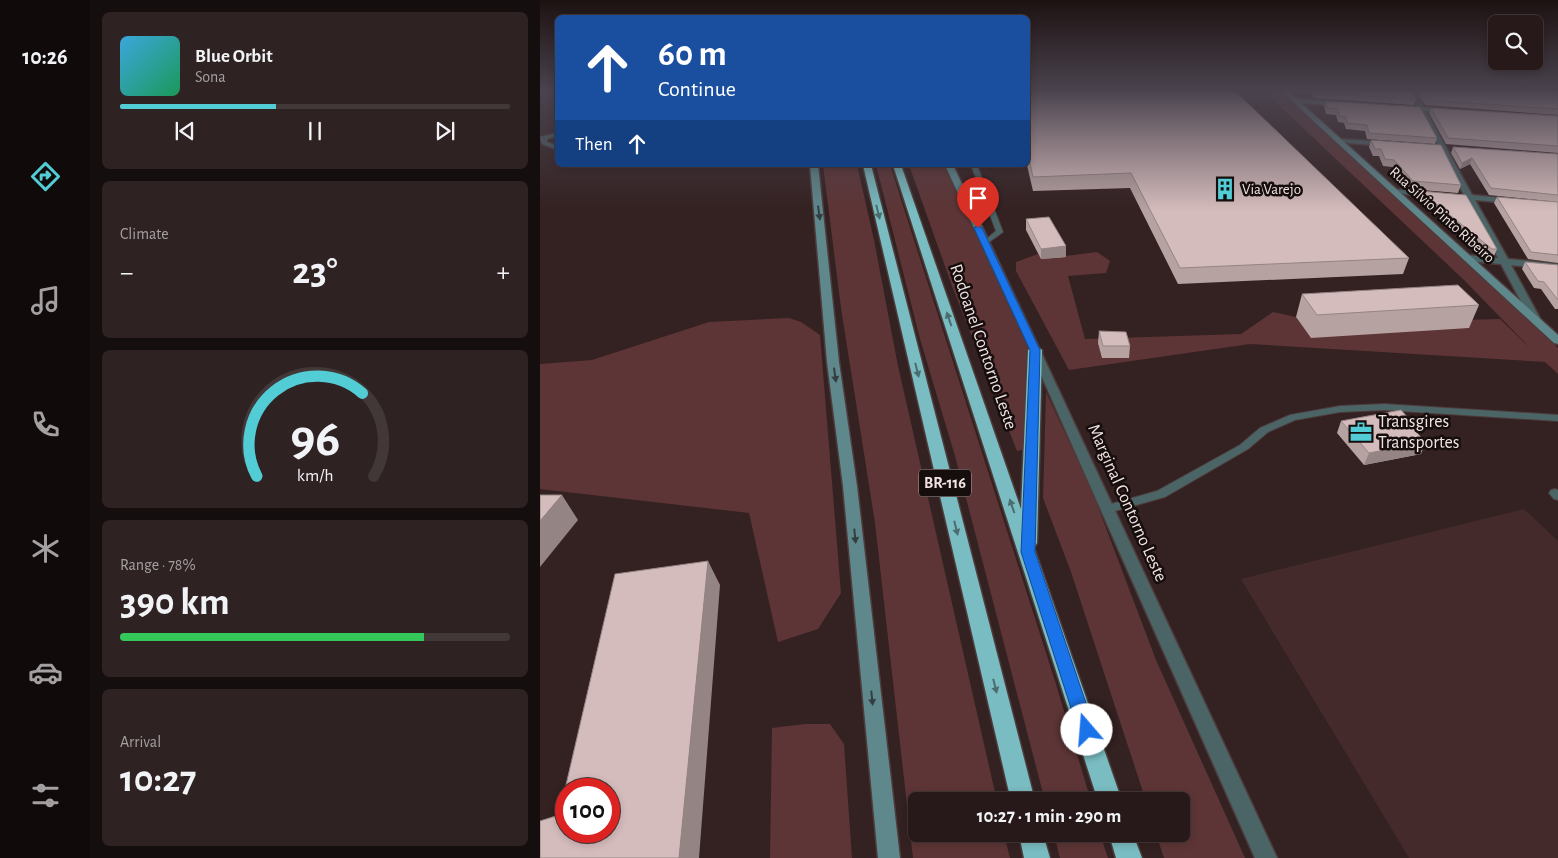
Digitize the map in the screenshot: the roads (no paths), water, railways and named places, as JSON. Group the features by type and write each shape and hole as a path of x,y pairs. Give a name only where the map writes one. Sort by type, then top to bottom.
{"highway":[{"name":"BR-116","path":"866,167 1021,792"},
{"name":"Rodoanel Contorno Leste","path":"897,167 1028,552 1107,792"},
{"path":"1028,552 1035,350"},
{"path":"1033,842 1037,858"},
{"path":"1124,842 1129,858"}],"main road":[{"name":"Rua Sílvio Pinto Ribeiro","path":"1328,131 1558,341"},
{"path":"814,167 833,362 850,486 889,858"},
{"name":"Marginal Contorno Leste","path":"950,167 1035,350"}],"street":[{"path":"1434,131 1537,322"},
{"path":"1338,140 1396,145"},
{"path":"1434,147 1453,149"},
{"path":"1394,192 1442,195"},
{"path":"1451,196 1519,202"},
{"path":"1467,258 1558,267"},
{"name":"Marginal Contorno Leste","path":"1035,350 1266,858"}],"lane":[{"path":"555,135 542,139 544,143 555,147"},
{"path":"975,167 1000,232 986,243"},
{"path":"1108,509 1161,494 1244,447 1264,430 1293,417 1340,409 1384,407 1558,418"}],"place":[{"name":"Via Varejo","path":"1225,189"},
{"name":"Transgires Transportes","path":"1361,432"}]}
